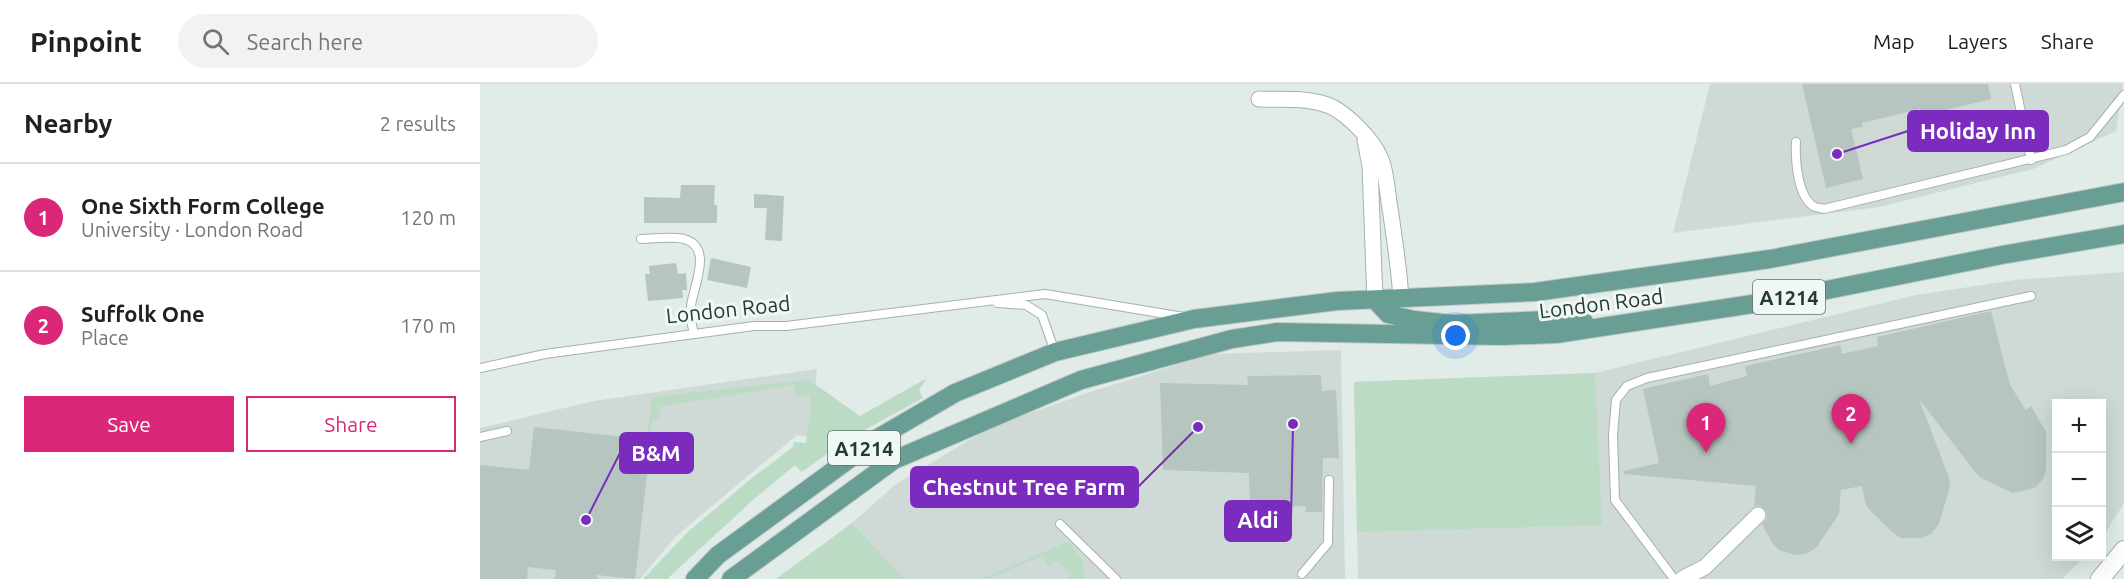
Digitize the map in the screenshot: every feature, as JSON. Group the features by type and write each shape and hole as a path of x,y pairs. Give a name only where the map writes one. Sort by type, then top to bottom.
{"main road":[{"name":"London Road","path":"1055,352 1194,319 1337,301 1535,292 1770,259 2124,192"},
{"name":"London Road","path":"731,579 894,460 1082,380 1232,339 1277,332 1556,334 1772,301 2002,255 2124,234"},
{"path":"1341,333 1372,325 1388,314 1401,299"},
{"path":"1375,300 1388,314 1414,320 1452,324 1547,320 1622,325"},
{"name":"A1214","path":"695,579 718,555 878,438 955,393 1055,352"}],"street":[{"path":"1259,99 1302,100 1331,106 1346,116 1364,134 1380,157 1387,187 1399,263 1401,299"},
{"path":"1364,134 1370,166 1375,300"},
{"path":"1682,579 1705,567 1758,515"},
{"path":"2101,579 2124,550"}],"lane":[{"path":"2015,84 2031,160"},
{"path":"1796,142 1795,158 1806,198 1814,207 1824,209 2066,150 2090,137 2124,95"},
{"path":"641,239 680,239 691,242 698,248 699,273 690,311 694,334"},
{"name":"London Road","path":"480,369 545,354 754,326 786,326 1045,294 1165,312 1194,319"},
{"path":"1674,579 1615,500 1613,435 1616,400 1627,386 1647,378 2031,296"},
{"name":"London Road","path":"981,301 1026,305 1042,315 1055,352"},
{"path":"480,437 507,431"},
{"path":"1302,574 1328,543 1329,480"},
{"path":"1060,524 1116,579"}],"shaded area":[{"path":"1710,84 2123,84 2116,131 2033,169 1879,207 1673,233"},
{"path":"2124,272 2124,503 2106,532 2106,399 2052,399 2052,561 2080,561 2062,579 1358,579 1354,382 1595,373 1916,295 2015,280"},
{"path":"1341,350 1345,579 905,579 852,523 896,484 991,427 1090,392 1211,354"},
{"path":"817,369 811,437 797,435 675,537 640,579 480,579 480,428 594,401"}],"green space":[{"path":"1595,373 1602,525 1357,532 1354,382"},
{"path":"927,378 919,390 923,398 848,439 802,472 795,465 667,579 643,579 690,530 793,447 794,442 806,443 811,405 809,395 796,396 794,385 659,407 660,419 652,420 648,456 645,452 652,397 809,380 860,416"},
{"path":"852,523 905,579 776,579"},
{"path":"1067,542 1083,563 1083,579 1068,579 1072,575 1056,560 1048,567 1042,556 988,579 981,579"}],"building":[{"path":"1802,84 1988,84 1991,99 1934,113 1931,131 1917,134 1920,109 1862,123 1863,127 1851,129 1863,179 1826,188"},
{"path":"681,185 715,185 714,205 717,205 717,223 644,223 644,197 680,198"},
{"path":"754,194 784,196 782,241 765,240 767,208 754,208"},
{"path":"711,258 751,267 747,288 707,280"},
{"path":"676,263 678,274 686,273 687,290 682,290 683,298 648,301 645,274 650,274 649,266"},
{"path":"1991,311 2010,385 2026,410 2031,406 2046,432 2046,471 2043,479 2035,488 2013,493 1981,478 1919,399 1950,480 1939,524 1931,534 1922,538 1901,538 1892,532 1866,506 1862,486 1841,490 1839,514 1816,548 1806,554 1796,555 1779,550 1773,544 1762,524 1767,518 1767,512 1761,506 1754,506 1756,486 1624,474 1623,471 1659,463 1643,389 1708,374 1710,386 1747,376 1745,366 1840,345 1842,354 1878,346 1877,337"},
{"path":"1321,375 1322,391 1336,390 1339,458 1323,458 1322,512 1305,512 1306,506 1250,508 1249,473 1163,470 1160,383 1248,385 1247,376"},
{"path":"534,427 651,440 635,579 597,575 597,579 555,579 556,570 528,567 527,579 480,579 480,465 529,470"}],"place":[{"name":"Holiday Inn","path":"1837,154"},
{"name":"Aldi","path":"1293,424"},
{"name":"Chestnut Tree Farm","path":"1198,427"},
{"name":"Suffolk One","path":"1851,444"},
{"name":"One Sixth Form College","path":"1706,453"},
{"name":"B&M","path":"586,520"}]}
